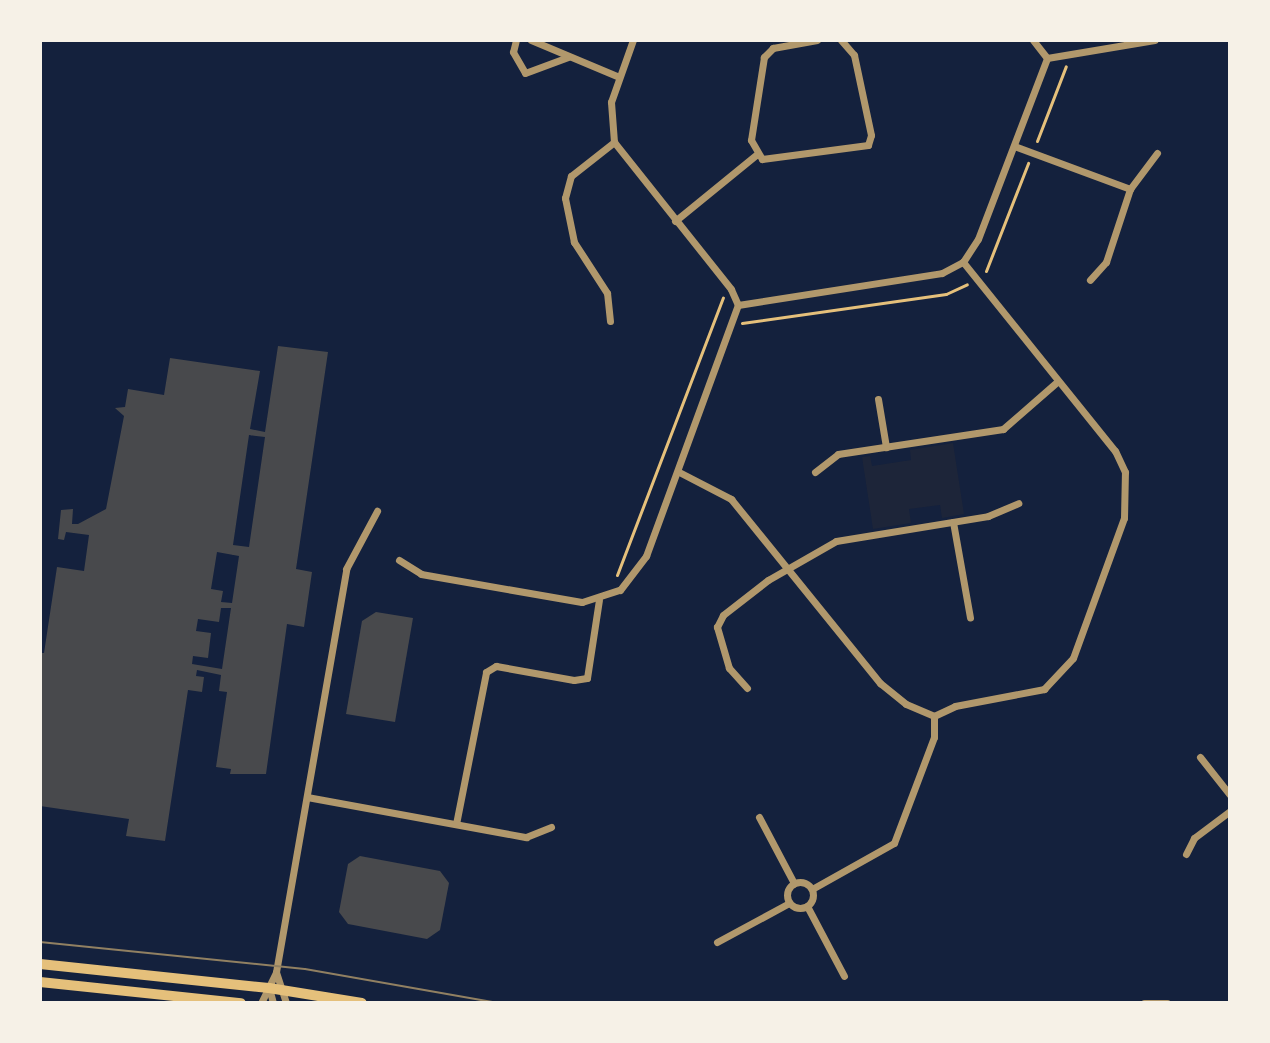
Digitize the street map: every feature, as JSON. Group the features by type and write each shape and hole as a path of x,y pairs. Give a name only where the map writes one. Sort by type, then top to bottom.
{"main road":[{"path":"40,964 269,988 362,1003"},
{"path":"40,982 241,1003"}],"street":[{"path":"516,40 513,52 523,73 568,57"},
{"path":"531,40 619,77"},
{"path":"399,560 421,574 550,599 599,600 609,597 639,570 679,472 734,324 738,305 731,289 614,142 609,111 633,40"},
{"path":"756,155 751,132 764,57 773,48 817,40"},
{"path":"756,155 780,160 868,145 871,135 854,55 841,40"},
{"path":"1033,40 1047,58"},
{"path":"1047,58 1154,40"},
{"path":"738,305 942,273 963,262 978,239 1047,58"},
{"path":"610,321 607,293 574,242 565,198 571,176 614,142"},
{"path":"1014,146 1130,189"},
{"path":"1090,280 1106,262 1130,189 1157,153"},
{"path":"675,221 756,155"},
{"path":"679,472 725,494 880,683 906,704 934,716 955,706 1035,693 1062,674 1073,658 1124,518 1128,486 1115,451 963,262"},
{"path":"815,472 838,454 1003,429 1058,381"},
{"path":"878,399 886,447"},
{"path":"747,688 729,668 717,634 719,621 768,580 836,541 988,516 1018,503"},
{"path":"261,1003 276,972 346,569 377,511"},
{"path":"953,522 970,617"},
{"path":"456,824 486,672 496,666 587,678 601,608 599,600"},
{"path":"844,976 807,906 812,889 894,843 934,737 934,716"},
{"path":"1200,757 1230,795"},
{"path":"307,797 526,837 551,827"},
{"path":"1186,854 1194,838 1230,811"},
{"path":"759,817 794,883 812,889"},
{"path":"789,903 787,890 794,883"},
{"path":"717,942 789,903 807,906"},
{"path":"276,972 286,1003"},
{"path":"269,988 273,1003"},
{"path":"1144,1003 1167,1003"}],"path":[{"path":"712,326 946,294 978,279 989,268 1071,54"},
{"path":"609,597 712,326 731,289"}],"shaded area":[{"path":"953,443 964,514 942,518 940,505 909,509 911,523 873,529 862,457 870,456 872,466 911,460 910,450"}],"building":[{"path":"278,346 328,352 296,569 312,572 304,627 287,624 266,774 230,774 231,769 216,767 227,692 219,691 221,675 197,670 196,676 204,677 202,692 188,690 165,841 126,836 129,819 40,806 40,653 44,653 57,567 84,571 89,535 66,532 64,540 58,539 61,510 73,509 72,524 78,524 106,509 124,416 115,408 125,407 128,389 164,395 170,358 260,371 250,429 265,432","holes":["249,435 265,437 249,547 233,545","217,552 239,556 232,603 221,602 223,591 211,589","221,608 231,608 222,669 192,664 193,656 208,658 211,633 196,631 198,619 219,622"]},
{"path":"376,612 413,618 395,722 346,714 362,621"},
{"path":"360,856 440,871 449,883 440,930 427,939 348,924 339,912 348,864"}],"tram line":[{"path":"40,942 305,969 498,1003"}]}
